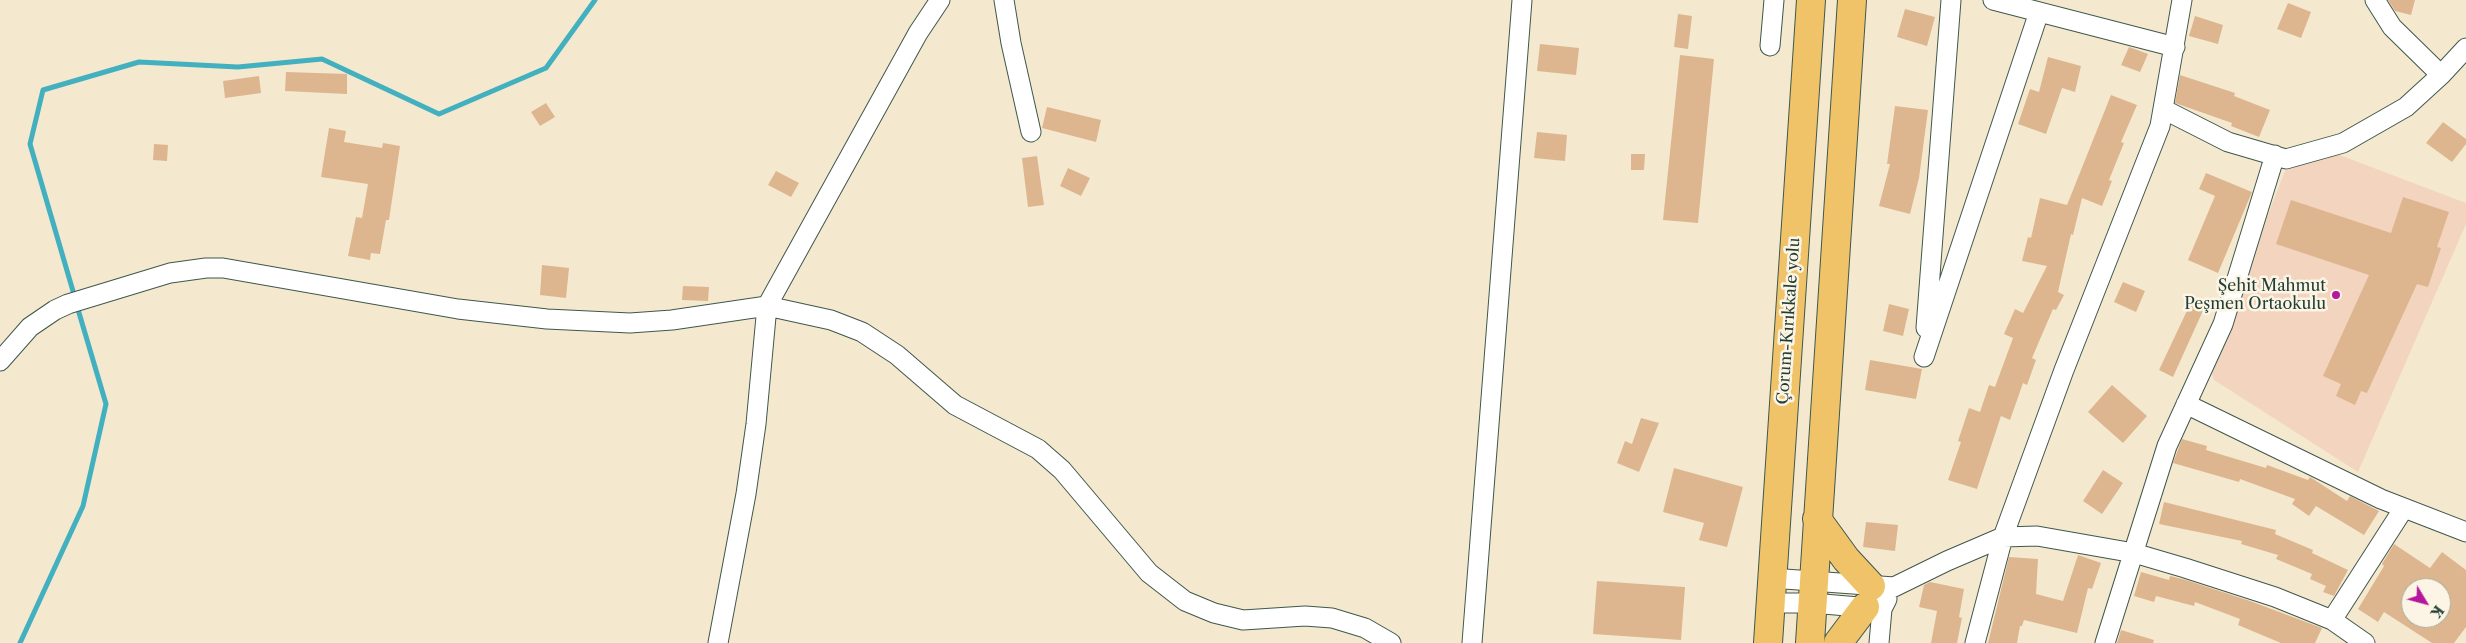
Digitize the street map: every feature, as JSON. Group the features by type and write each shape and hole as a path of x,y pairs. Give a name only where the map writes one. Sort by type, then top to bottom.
{"highway":[{"name":"Çorum-Kırıkkale yolu","path":"1768,643 1811,0"},
{"path":"1810,643 1852,0"},
{"path":"1817,519 1846,560 1878,597 1838,643"}],"street":[{"path":"718,643 746,494 756,424 767,306 918,33 940,0"},
{"path":"1004,0 1011,44 1031,132"},
{"path":"1472,643 1522,0"},
{"path":"1770,46 1774,0"},
{"path":"1951,0 1924,357 2039,12"},
{"path":"1993,0 2175,47"},
{"path":"1975,643 2004,537 2064,370 2160,126 2182,0"},
{"path":"2375,0 2392,27 2441,75"},
{"path":"2163,109 2228,142 2286,159 2343,143 2406,107 2441,75 2466,48"},
{"path":"2105,643 2167,446 2223,324 2275,155"},
{"path":"0,361 30,327 68,304 107,294 170,273 190,270 223,268 458,309 546,319 639,322 714,315 767,306 831,320 862,332 897,355 955,405 1038,449 1062,470 1149,573 1185,601 1214,614 1243,620 1305,616 1332,618 1365,628 1391,643"},
{"path":"2186,404 2381,499 2466,532"},
{"path":"2332,620 2404,508"},
{"path":"1771,590 1878,597 1947,561 2004,537 2037,536 2134,553 2275,597 2332,620 2365,643"},
{"path":"1878,597 1879,643"}],"shaded area":[{"name":"Şehit Mahmut Peşmen Ortaokulu","path":"2329,151 2466,203 2466,224 2358,472 2214,380 2209,365 2285,171"}],"building":[{"path":"2388,0 2415,0 2411,15 2395,11"},
{"path":"2288,3 2311,12 2301,38 2277,29"},
{"path":"1905,9 1935,17 1927,46 1897,37"},
{"path":"1678,14 1692,16 1688,49 1674,47"},
{"path":"2195,16 2223,25 2218,44 2189,36"},
{"path":"1540,44 1579,48 1576,75 1537,71"},
{"path":"2129,47 2148,54 2140,72 2121,65"},
{"path":"1680,55 1714,59 1698,223 1663,220"},
{"path":"2048,57 2081,66 2075,92 2062,88 2046,134 2018,124 2030,89 2039,92"},
{"path":"286,72 347,74 347,94 285,91"},
{"path":"2180,75 2235,93 2234,96 2270,110 2259,137 2231,126 2232,123 2175,103"},
{"path":"259,76 261,93 225,98 223,81"},
{"path":"2111,95 2137,105 2121,142 2124,143 2109,180 2112,181 2102,206 2082,198 2073,235 2071,234 2058,292 2064,295 2056,310 2053,309 2032,358 2036,360 2027,385 2023,383 2010,420 2001,416 1977,489 1948,480 1961,442 1958,441 1969,408 1980,412 1989,385 1995,387 2013,338 2004,334 2015,309 2023,313 2047,266 2022,261 2028,237 2031,238 2040,198 2067,205"},
{"path":"546,103 555,117 540,126 531,112"},
{"path":"1895,106 1928,110 1919,178 1910,214 1879,206 1890,164 1887,164"},
{"path":"1047,107 1101,120 1096,142 1042,128"},
{"path":"2443,122 2466,139 2466,144 2452,162 2426,143"},
{"path":"329,128 346,131 344,142 382,148 383,143 400,146 389,220 386,220 380,254 371,253 370,260 348,256 356,217 362,218 368,184 321,177"},
{"path":"1537,132 1567,135 1565,161 1534,158"},
{"path":"154,144 168,145 167,161 153,160"},
{"path":"1631,154 1645,154 1644,170 1631,170"},
{"path":"1037,156 1044,205 1028,207 1022,158"},
{"path":"1068,168 1090,178 1081,196 1060,186"},
{"path":"776,171 799,183 791,197 768,185"},
{"path":"2206,173 2252,192 2218,273 2188,260 2215,196 2199,189"},
{"path":"2403,197 2449,212 2437,247 2441,248 2428,287 2417,284 2367,393 2361,391 2355,405 2336,396 2341,384 2323,376 2369,275 2276,244 2291,200 2391,233"},
{"path":"542,265 569,268 566,298 540,295"},
{"path":"2123,282 2145,291 2136,312 2114,302"},
{"path":"683,286 709,287 708,301 682,300"},
{"path":"2193,298 2206,304 2173,377 2159,370"},
{"path":"1889,304 1909,309 1903,336 1883,331"},
{"path":"1870,360 1922,369 1916,399 1865,390"},
{"path":"2112,385 2147,416 2123,443 2088,412"},
{"path":"1641,418 1659,423 1639,472 1617,463 1625,441 1632,444"},
{"path":"2182,439 2207,446 2206,450 2266,468 2267,465 2308,480 2310,477 2347,501 2350,496 2379,511 2364,535 2316,506 2309,516 2292,504 2295,499 2240,479 2239,482 2173,463"},
{"path":"1674,468 1743,487 1727,547 1699,540 1704,523 1663,512"},
{"path":"2103,470 2123,483 2102,514 2083,501"},
{"path":"2164,502 2276,530 2275,534 2313,550 2312,553 2348,570 2334,596 2323,592 2326,586 2310,579 2312,574 2276,559 2278,555 2241,544 2242,541 2159,524"},
{"path":"1866,522 1898,525 1895,551 1863,547"},
{"path":"2394,544 2430,568 2442,552 2466,570 2466,627 2454,643 2432,643 2409,628 2451,628 2451,578 2401,578 2401,623 2384,612 2378,622 2358,609 2384,566 2382,564"},
{"path":"2078,555 2101,563 2092,589 2088,588 2077,633 2024,620 2022,626 2020,626 2017,643 1988,643 2009,557 2038,559 2036,594 2063,601"},
{"path":"2141,572 2169,580 2170,576 2186,580 2322,628 2315,643 2281,643 2238,625 2240,619 2195,602 2194,606 2156,596 2154,602 2134,596"},
{"path":"1597,581 1685,587 1681,640 1593,634"},
{"path":"1930,582 1964,589 1959,617 1962,618 1957,643 1931,643 1937,611 1919,607 1924,585"},
{"path":"2121,630 2154,640 2153,643 2117,643"}],"waterway":[{"path":"75,298 30,144 43,90 139,62 238,67 322,59 439,114 546,68 595,0"},
{"path":"20,643 83,506 106,404 77,306"}],"place":[{"name":"Şehit Mahmut Peşmen Ortaokulu","path":"2336,295"}]}
